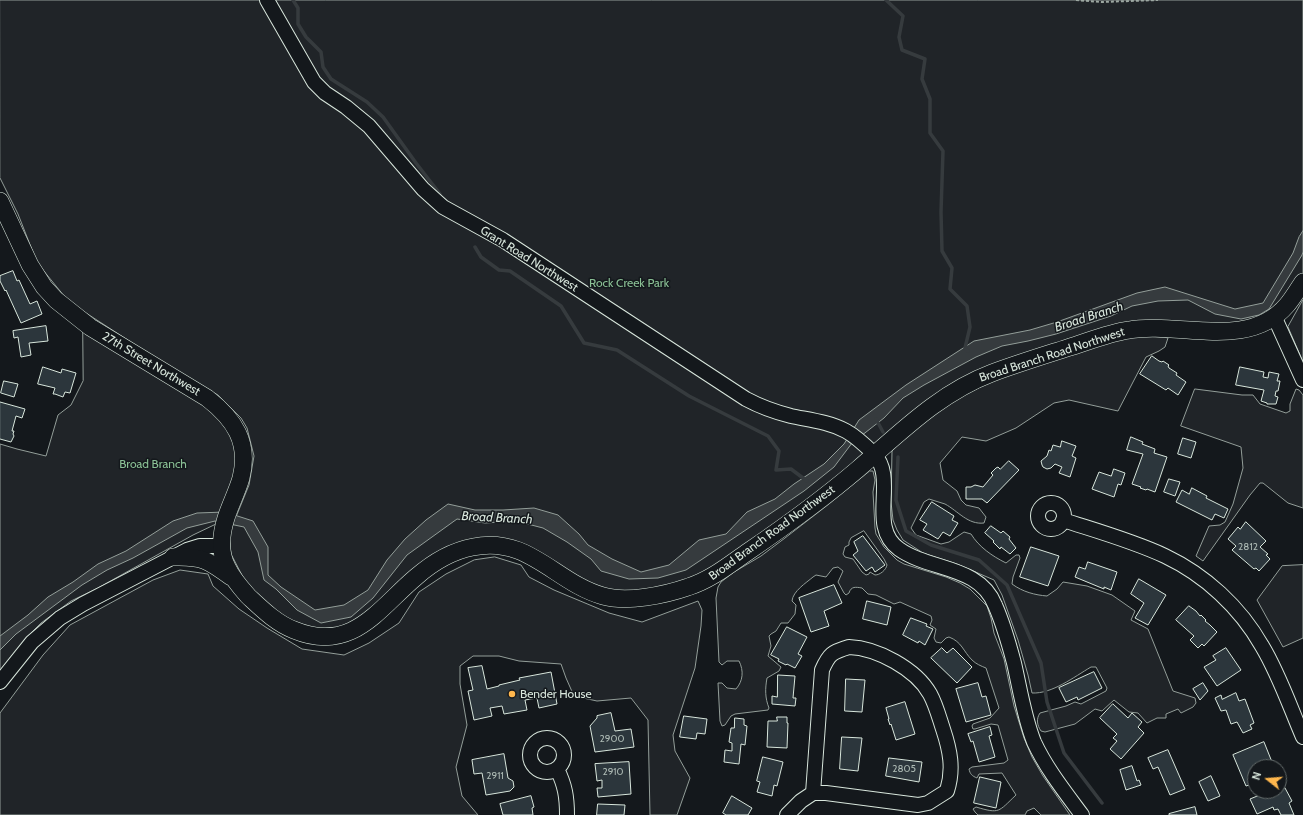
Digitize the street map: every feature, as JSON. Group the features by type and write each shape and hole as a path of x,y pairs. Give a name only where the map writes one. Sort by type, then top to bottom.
{"main road":[{"name":"27th Street Northwest","path":"0,201 30,265 44,287 56,300 90,327 207,398 232,422 240,436 244,459 241,479 227,517 222,546"},
{"name":"Broad Branch Road Northwest","path":"222,546 225,564 234,580 257,604 279,622 299,632 324,636 341,634 358,628 369,621 426,569 460,550 481,545 500,545 519,550 536,558 584,588 602,596 618,599 639,598 687,588 709,578 790,522 834,488 941,399 974,380 1127,330 1150,328 1233,331 1246,329 1274,316 1286,307 1303,282"},
{"path":"173,557 191,556 202,559 216,566 234,580"}],"street":[{"name":"Grant Road Northwest","path":"267,0 314,82 324,93 352,112 369,126 423,188 444,207 503,240 746,399 774,411 821,422 847,432 875,454"},
{"path":"1274,316 1303,380"},
{"path":"875,454 880,461 883,472 882,514 885,528 890,539 899,549 913,557 960,572 971,578 989,593 995,605 1013,659 1022,700 1034,741 1050,769 1082,815"},
{"path":"1063,520 1165,556 1196,574 1215,589 1244,620 1263,646 1303,737"},
{"path":"0,682 32,642 60,618 83,604 173,557 194,548 222,546"},
{"path":"787,815 801,801 813,793 826,792 918,805 928,803 947,791 950,781 951,766 949,747 930,694 915,675 902,666 875,653 860,648 848,647 834,652 826,661 822,670 820,683 813,793"},
{"path":"557,769 564,784 567,815"}],"path":[{"path":"1076,0 1101,2 1158,0"}],"green space":[{"name":"Rock Creek Park","path":"0,0 1303,0 1303,273 1288,296 1264,318 1233,324 1171,323 953,383 785,521 695,578 635,593 591,588 554,562 455,546 360,621 328,631 310,627 284,618 260,597 245,581 231,554 229,534 249,485 254,456 247,428 241,418 218,395 154,357 69,302 36,260 18,214 0,178"},
{"path":"1303,300 1303,362 1288,327"},
{"name":"Broad Branch","path":"83,328 185,386 234,431 239,470 216,524 71,601 41,623 32,632 0,673 0,444 46,456 58,415 71,405 83,381"},
{"path":"1141,336 1168,338 1165,347 1146,357 1118,411 1069,400 1054,403 1016,428 986,441 962,437 940,463 943,480 957,491 961,500 966,505 979,508 986,517 984,523 968,520 945,504 929,499 924,502 911,528 916,535 941,544 949,542 964,532 971,534 986,551 1006,563 1016,555 1019,555 1020,558 1012,584 1029,593 1047,596 1057,589 1063,582 1087,586 1112,595 1135,611 1131,620 1148,629 1173,691 1195,698 1196,703 1193,707 1181,713 1178,709 1166,714 1166,718 1157,718 1147,723 1138,713 1129,712 1114,700 1102,711 1095,709 1075,724 1045,732 1041,731 1038,724 1040,713 1075,702 1081,704 1106,691 1107,688 1096,667 1091,667 1055,688 1040,693 1032,693 1018,640 1002,595 994,580 957,564 923,553 903,540 897,530 893,520 891,502 892,451 896,445 949,403 994,380 1119,339"},
{"path":"1195,389 1253,395 1260,404 1286,413 1290,411 1290,404 1296,389 1303,395 1303,508 1288,503 1263,483 1260,483 1203,561 1196,556 1209,526 1220,525 1225,522 1233,504 1243,468 1241,447 1181,426"},
{"path":"870,471 873,471 875,480 873,492 875,528 876,534 884,547 897,560 904,564 960,583 970,589 987,606 994,633 1004,659 1014,706 1024,738 1032,757 1043,776 1070,815 1041,815 1034,808 1027,811 1025,815 978,815 975,812 973,809 976,807 994,811 998,810 1006,805 1016,795 1002,773 979,774 977,778 972,775 969,769 972,767 1004,763 1008,760 998,725 991,724 975,729 973,729 972,726 973,724 990,718 999,708 986,668 979,665 969,657 957,641 949,637 941,643 936,642 934,638 936,629 930,625 932,620 931,616 900,602 894,604 876,595 868,594 862,588 852,588 846,595 838,582 843,571 838,567 833,568 826,577 816,575 800,588 793,597 792,601 796,605 795,614 788,623 781,623 776,631 769,636 771,646 768,656 781,667 779,671 767,678 766,693 769,708 768,710 735,714 731,716 725,725 722,726 720,721 718,683 722,683 727,688 736,689 740,683 742,672 739,661 727,661 722,665 719,662 716,598 718,587 721,582 734,572 761,556","holes":["864,531 887,565 882,572 875,575 870,572 866,575 862,572 853,559 845,557 843,554 845,547 849,545 851,538"]},
{"path":"495,557 521,565 529,577 554,590 609,613 642,622 698,601 702,610 695,668 673,735 675,751 690,778 677,815 650,815 648,720 631,698 597,701 574,696 561,664 519,661 499,656 473,656 460,666 460,684 467,725 456,767 462,796 478,815 0,815 0,713 43,655 70,625 153,580 180,570 208,574 213,586 239,609 302,649 344,655 369,643 399,623 419,592 446,574 474,560"},
{"path":"1303,565 1303,638 1283,647 1257,600 1282,566"}],"water":[{"path":"1303,231 1302,255 1269,309 1259,315 1241,319 1215,314 1188,300 1158,301 1132,306 1111,316 1056,334 1002,346 976,357 903,398 884,418 852,443 834,467 804,491 686,570 658,578 629,579 601,571 591,559 567,542 543,528 516,521 485,523 457,519 407,555 373,598 351,617 321,623 297,610 276,589 264,580 258,552 244,527 215,521 187,528 133,558 107,570 82,585 16,634 0,650 0,636 28,615 48,597 73,582 98,564 126,551 173,521 197,513 225,512 253,521 268,547 268,575 281,587 315,610 344,605 368,590 387,560 405,539 426,520 448,504 475,510 534,508 558,515 579,534 588,545 612,559 641,572 669,565 699,540 726,534 747,512 775,499 824,464 844,444 859,420 906,385 974,341 1030,330 1057,322 1137,293 1165,287 1235,309 1263,303 1293,253"}],"building":[{"path":"13,271 17,281 19,280 30,304 37,301 42,314 21,323 6,290 5,291 0,281 0,276"},
{"path":"46,326 48,341 29,343 31,355 21,357 18,337 14,338 13,331"},
{"path":"1152,356 1169,365 1169,368 1177,373 1176,375 1186,382 1178,395 1168,388 1166,390 1140,374"},
{"path":"43,367 61,373 62,369 76,373 70,393 65,392 63,397 53,394 55,388 38,384"},
{"path":"1240,367 1264,372 1263,377 1268,378 1269,372 1279,374 1277,381 1280,381 1278,391 1276,391 1275,396 1278,397 1276,404 1267,404 1261,401 1264,390 1236,385"},
{"path":"4,381 18,384 14,397 1,393"},
{"path":"0,402 25,409 22,418 16,416 12,431 14,431 14,436 11,442 0,439"},
{"path":"1131,437 1143,442 1142,444 1155,449 1154,453 1167,457 1155,492 1132,484 1143,454 1127,450"},
{"path":"1183,438 1196,442 1191,458 1178,454"},
{"path":"1062,441 1076,446 1072,456 1076,458 1070,477 1059,473 1062,467 1055,464 1051,468 1047,469 1043,467 1041,461 1047,456 1049,450 1051,451 1053,445 1060,447"},
{"path":"1009,461 1019,470 987,503 982,499 966,499 966,487 975,485 983,487 993,475 991,473 996,468 998,467 1000,469"},
{"path":"1114,469 1125,473 1121,485 1118,484 1114,497 1092,489 1099,472 1111,476"},
{"path":"1169,479 1180,482 1175,496 1164,492"},
{"path":"1192,488 1207,496 1206,498 1228,509 1224,518 1215,514 1212,520 1176,502 1182,490 1189,494"},
{"path":"932,502 954,516 952,520 958,523 950,536 943,532 938,539 923,530 927,524 920,520"},
{"path":"1246,522 1266,541 1260,547 1268,554 1266,555 1270,559 1259,571 1256,568 1254,569 1232,550 1236,546 1228,539 1238,527 1240,529"},
{"path":"991,526 1001,533 1003,531 1010,537 1009,539 1016,548 1010,554 1001,547 1000,549 985,533"},
{"path":"863,536 885,565 875,572 872,567 866,571 853,555 858,551 854,542"},
{"path":"1031,547 1059,556 1048,586 1020,577"},
{"path":"1088,562 1117,572 1111,590 1104,587 1104,589 1075,577 1079,567 1085,569"},
{"path":"1139,579 1166,595 1148,625 1135,618 1144,603 1131,594"},
{"path":"834,585 842,603 824,611 829,626 811,632 799,598"},
{"path":"867,601 891,607 887,625 863,619"},
{"path":"1189,606 1200,616 1201,615 1217,632 1204,646 1202,644 1198,648 1190,640 1194,636 1176,620"},
{"path":"911,618 927,624 926,626 933,629 925,645 903,635"},
{"path":"787,627 807,637 798,654 802,656 795,668 778,661 779,659 771,655"},
{"path":"942,648 947,653 953,648 972,667 957,683 931,658"},
{"path":"1226,648 1241,670 1217,686 1204,667 1216,660 1213,656"},
{"name":"Bender House","path":"482,666 487,689 520,680 519,678 551,672 557,704 539,708 537,698 525,700 527,710 504,714 502,706 490,708 492,716 474,720 468,691 473,690 468,668"},
{"path":"1094,672 1102,688 1078,700 1077,697 1066,702 1059,688"},
{"path":"778,675 795,676 793,698 796,698 795,706 772,704 772,696 777,697"},
{"path":"846,679 865,680 862,712 845,711"},
{"path":"978,683 982,697 986,696 991,715 966,722 956,689"},
{"path":"1203,683 1208,691 1200,700 1193,689"},
{"path":"1236,693 1239,701 1245,699 1254,723 1250,725 1252,729 1243,733 1237,722 1231,724 1226,710 1221,711 1215,698 1221,695 1222,699"},
{"path":"905,702 915,734 896,740 888,719 886,708"},
{"path":"1113,704 1128,718 1132,713 1142,722 1138,727 1144,733 1121,759 1110,749 1117,741 1113,738 1117,734 1100,718"},
{"path":"611,713 615,731 631,729 634,747 595,752 590,726 597,716"},
{"path":"684,716 707,719 705,734 697,733 696,739 680,737"},
{"path":"777,717 787,717 787,748 767,747 768,721 777,721"},
{"path":"735,718 744,719 744,725 747,726 745,745 741,744 739,764 724,762 725,750 732,751 732,743 729,742 731,728 734,728"},
{"path":"990,727 992,735 989,736 995,757 979,762 973,741 971,742 968,734"},
{"path":"842,737 862,738 858,771 840,769"},
{"path":"1264,742 1271,759 1247,759 1246,786 1233,755"},
{"path":"1168,750 1185,789 1170,795 1158,767 1153,769 1148,758"},
{"path":"504,754 508,778 513,781 514,787 510,791 486,795 482,773 474,774 472,760"},
{"path":"763,757 783,762 777,786 774,785 772,796 757,792 760,782 757,781"},
{"path":"889,758 922,762 919,782 886,776"},
{"path":"629,762 631,794 598,797 597,788 602,788 602,780 597,781 595,764"},
{"path":"1132,766 1137,781 1139,780 1141,785 1126,790 1120,770"},
{"path":"1211,776 1220,796 1208,801 1199,782"},
{"path":"980,777 1001,782 996,808 974,803"},
{"path":"1287,792 1292,801 1289,803 1294,815 1281,815 1278,809 1274,810 1273,807 1257,814 1250,799 1287,799"},
{"path":"531,796 534,807 532,808 533,815 503,815 500,804"},
{"path":"732,796 752,808 748,815 726,815 723,813"},
{"path":"598,804 625,805 624,815 597,815"},
{"path":"1195,807 1197,815 1169,815 1169,814"}],"waterway":[{"path":"293,0 298,8 298,24 306,37 321,52 323,67 331,79 367,102 383,117 440,194"},
{"path":"886,0 903,16 899,37 902,50 925,59 922,79 930,99 930,133 943,151 941,212 942,251 952,268 950,289 967,306 970,327 965,348 968,351"},
{"path":"475,247 481,257 499,270 510,271 561,306 584,343 617,350 689,396 768,436 779,451 776,470 791,469 807,481"},
{"path":"876,419 883,432"},
{"path":"898,457 896,500 906,531 931,545 979,560 1007,585 1041,663 1047,702 1064,753 1102,803"}],"place":[{"name":"Bender House","path":"512,694"}]}
